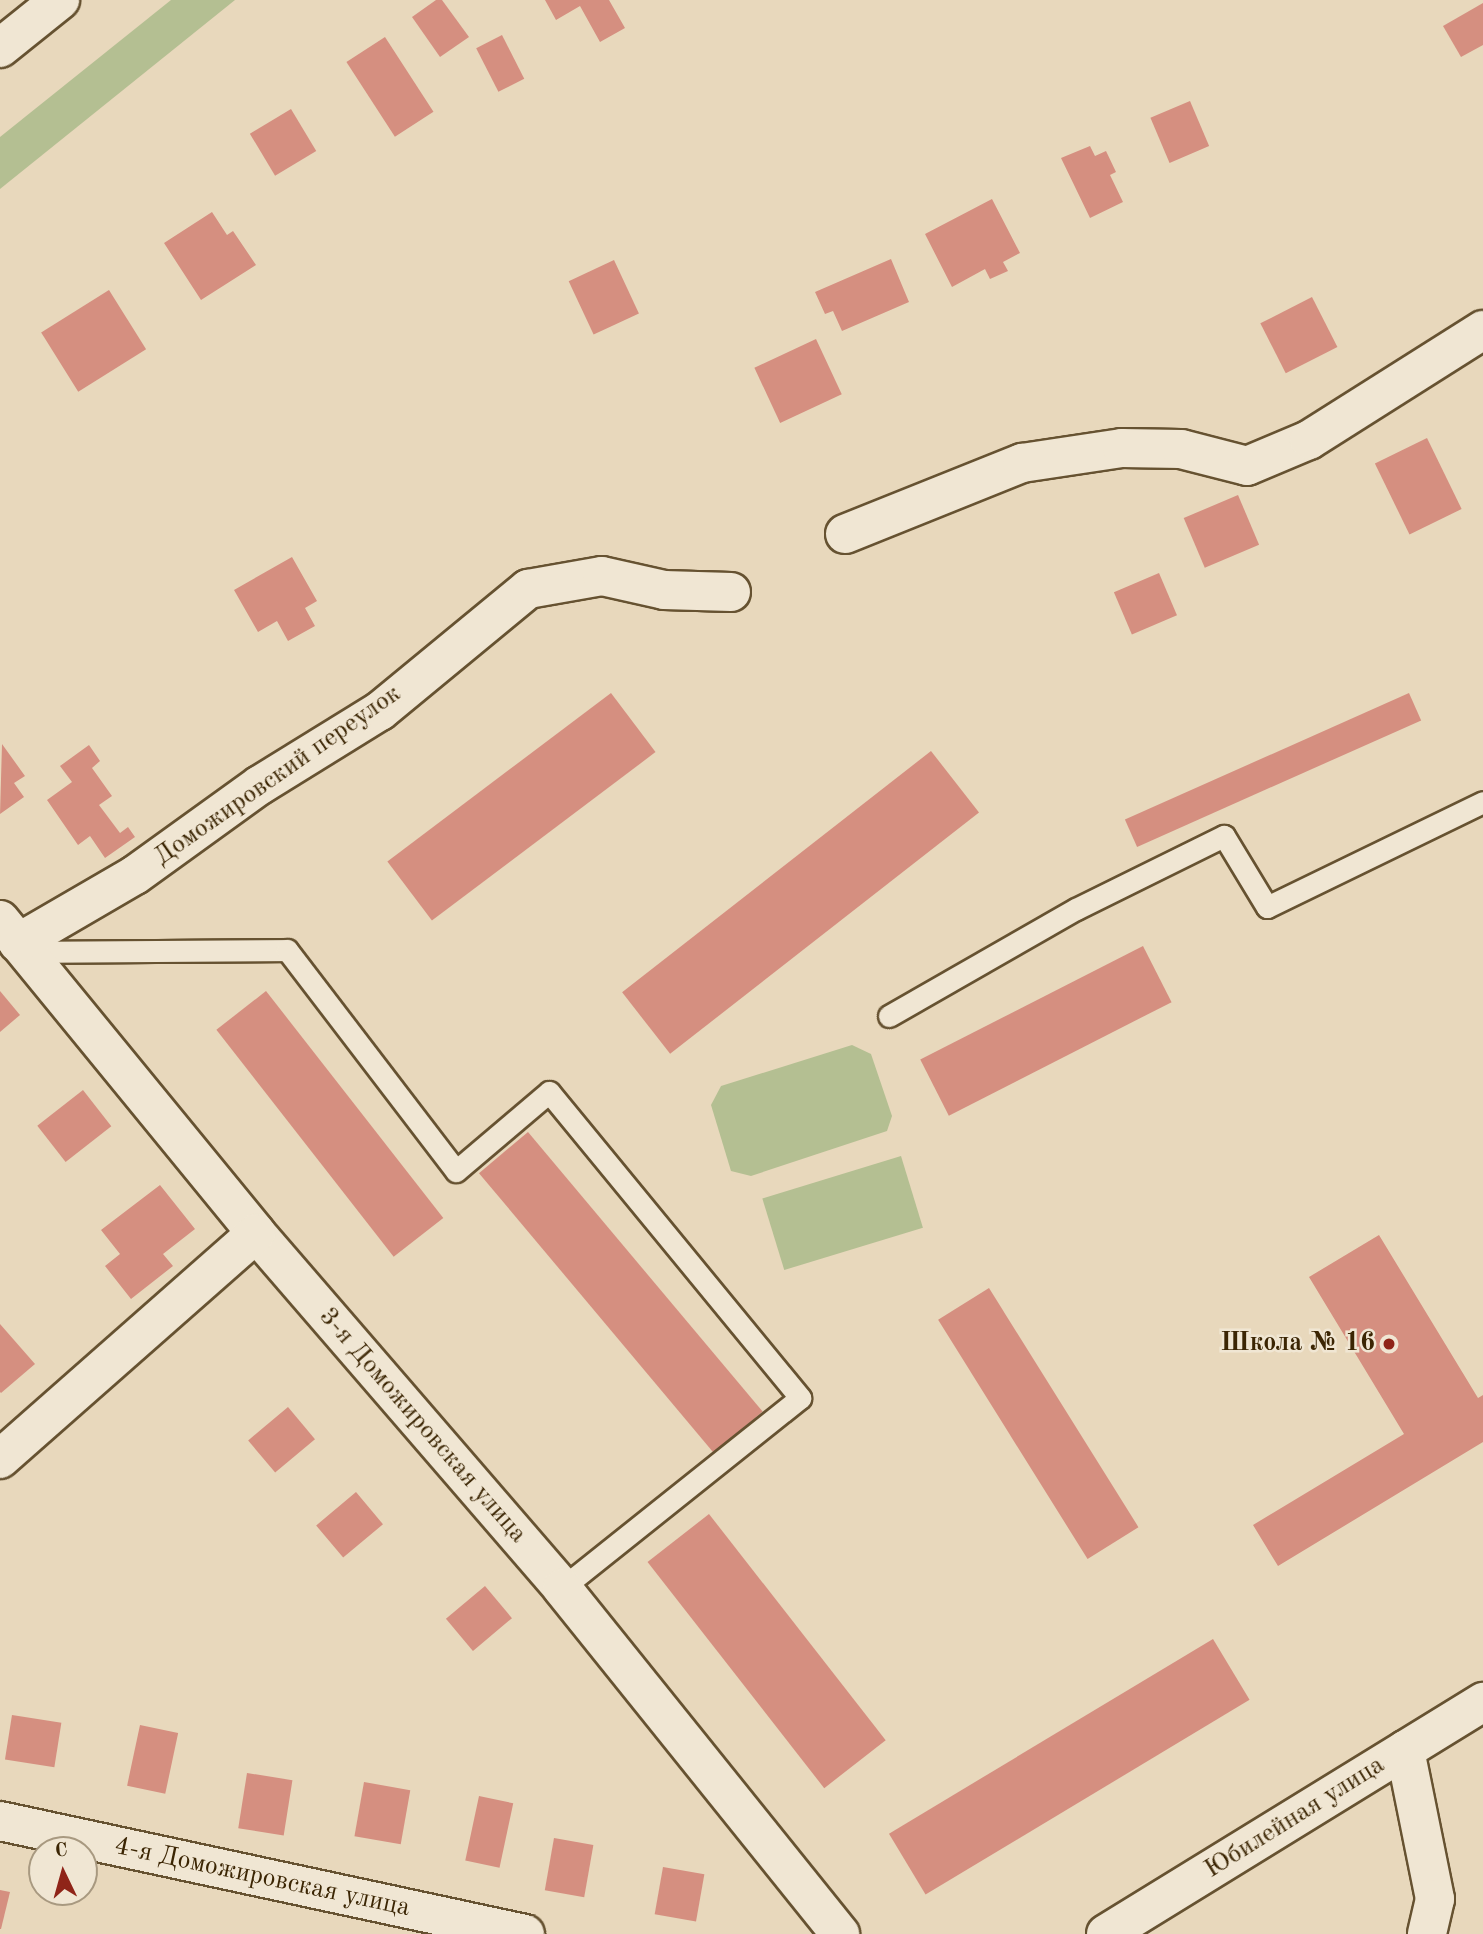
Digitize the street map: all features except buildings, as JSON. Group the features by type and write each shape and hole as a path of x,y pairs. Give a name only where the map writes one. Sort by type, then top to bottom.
{"street":[{"path":"0,48 60,0"},
{"path":"845,534 1022,463 1122,448 1181,449 1247,466 1308,440 1483,330"},
{"name":"Доможировский переулок","path":"14,938 135,875 260,785 380,710 528,589 602,576 664,590 731,592"},
{"name":"3-я Доможировская улица","path":"14,938 256,1233 562,1588 840,1934"},
{"path":"0,1459 256,1233"},
{"name":"Юбилейная улица","path":"1106,1934 1483,1702"},
{"path":"1405,1750 1435,1899 1427,1934"},
{"name":"4-я Доможировская улица","path":"0,1821 525,1934"}],"lane":[{"path":"889,1016 1076,909 1224,836 1266,907 1483,802"},
{"path":"14,938 287,950 456,1171 548,1092 800,1398 562,1588"}],"green space":[{"path":"171,0 235,0 0,189 0,137"},
{"path":"852,1045 871,1054 892,1116 887,1131 751,1176 731,1171 711,1105 721,1086"},
{"path":"901,1156 923,1228 784,1270 762,1198"}],"place":[{"name":"Школа № 16","path":"1389,1344"}]}
